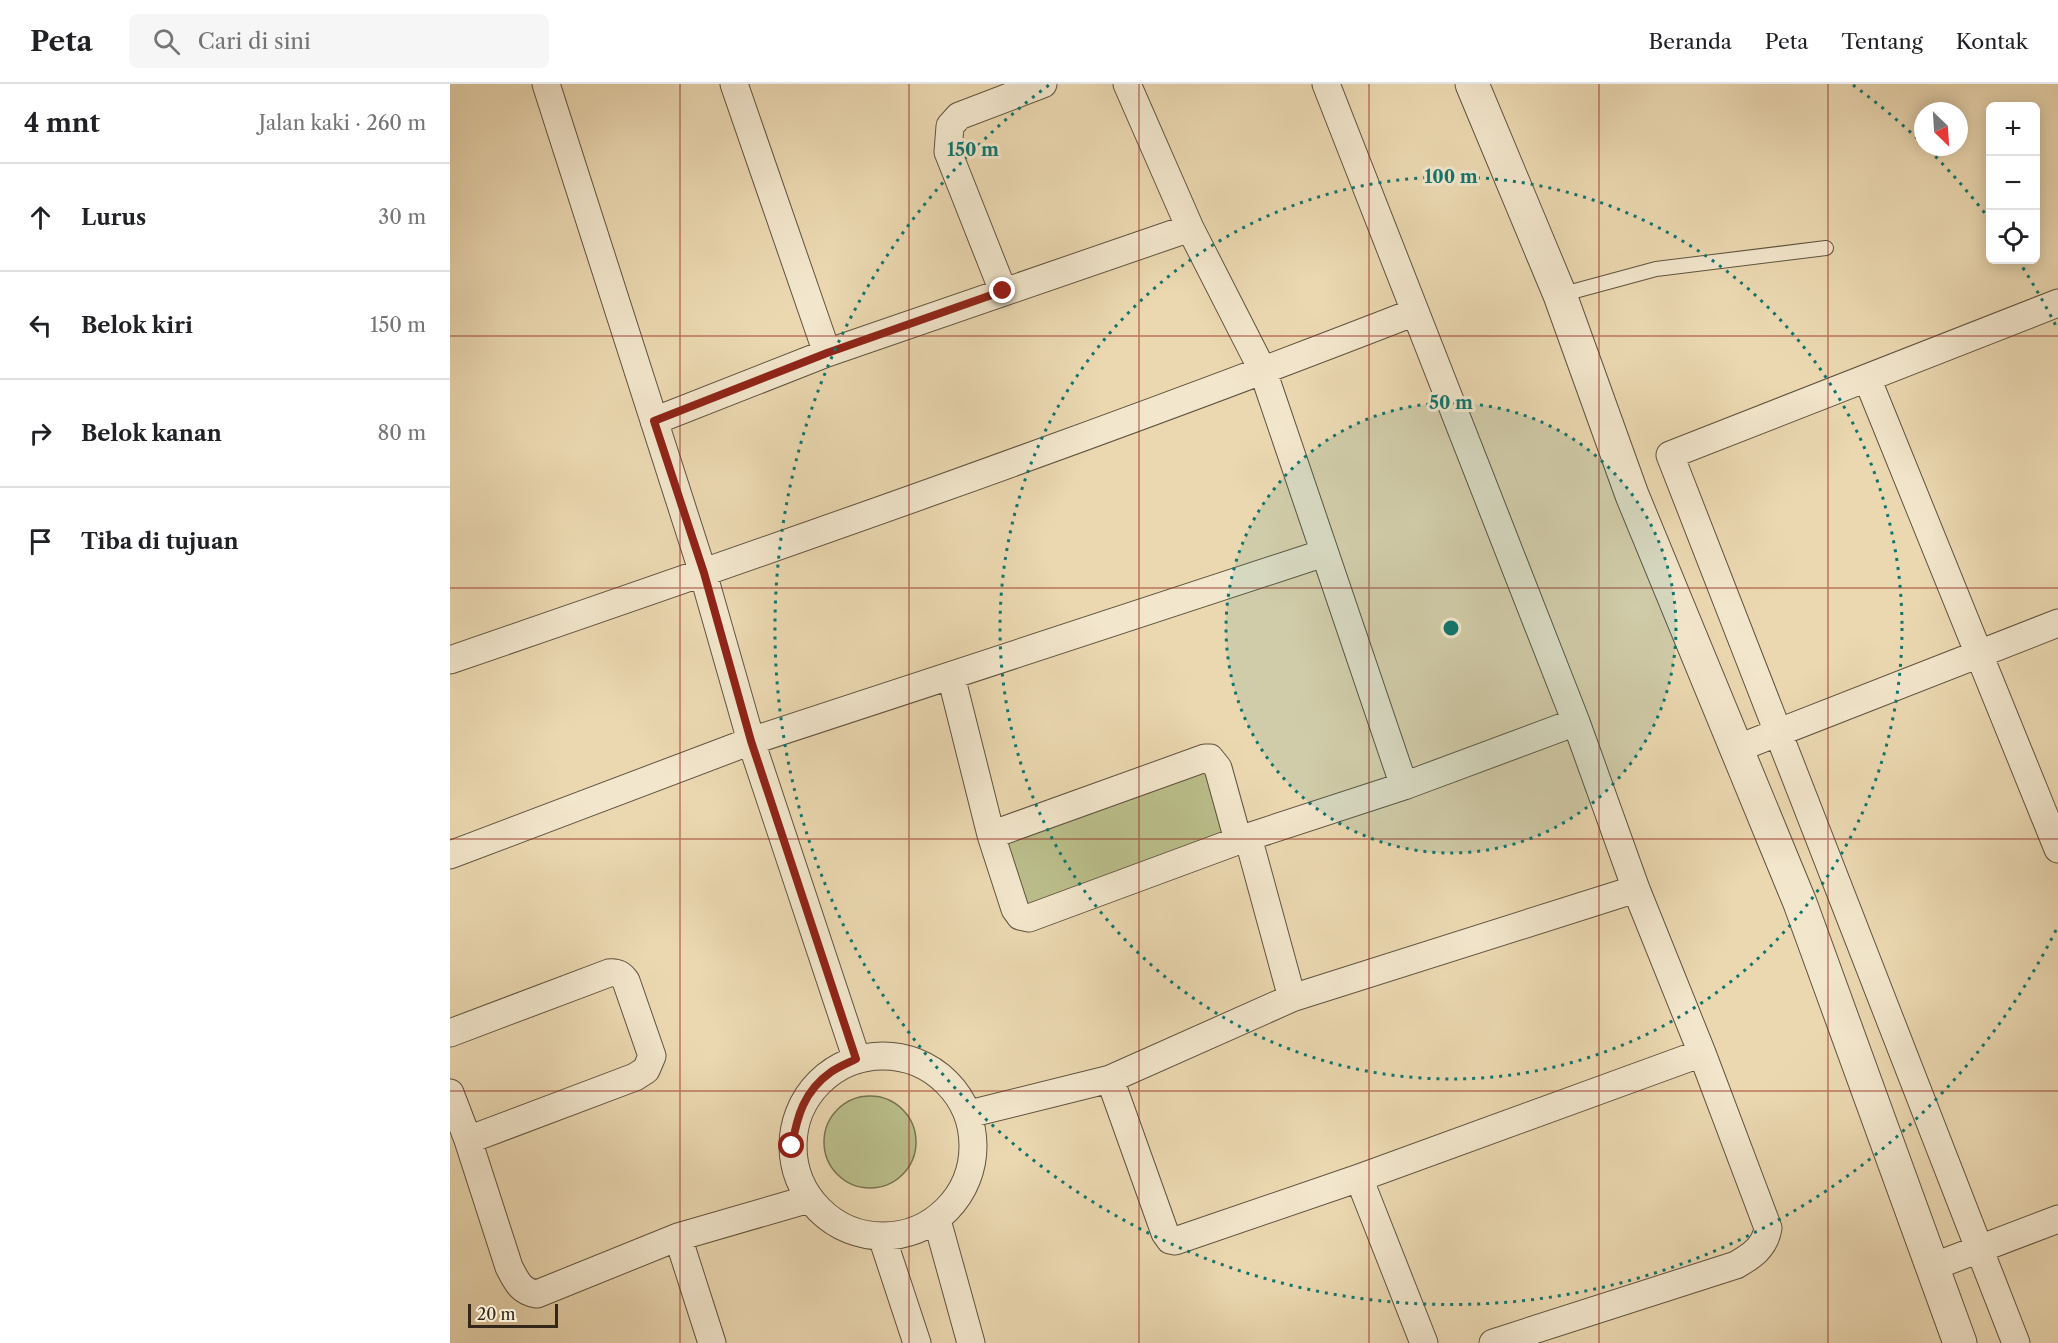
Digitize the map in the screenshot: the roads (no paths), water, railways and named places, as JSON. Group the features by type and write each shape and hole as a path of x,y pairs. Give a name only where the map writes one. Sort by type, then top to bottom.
{"street":[{"path":"546,84 704,573 751,741 856,1059"},
{"path":"734,84 827,353"},
{"path":"1003,291 948,152 950,126 958,116 1043,84"},
{"path":"1127,84 1190,228 1263,371 1404,786"},
{"path":"1326,84 1576,722 1636,889 1702,1053 1768,1228 1766,1239 1753,1254 1736,1264 1492,1343"},
{"path":"1472,84 1560,295 1632,495 1800,903 1960,1343"},
{"path":"654,421 827,353 1190,228"},
{"path":"2016,1343 1670,455 2058,303"},
{"path":"450,660 704,573 1263,371 1415,312"},
{"path":"1867,378 2058,849"},
{"path":"450,855 751,741 1324,552"},
{"path":"1736,749 2058,623"},
{"path":"951,676 992,835 1015,909 1020,916 1029,918 1243,838 1404,786 1576,722"},
{"path":"992,835 1210,758 1218,768 1243,838 1292,998"},
{"path":"969,1114 1110,1079 1292,998 1636,889"},
{"path":"450,1033 616,972 626,981 652,1056 646,1070 635,1077 468,1140"},
{"path":"1110,1079 1165,1233 1170,1240 1180,1240 1359,1178 1702,1053"},
{"path":"891,1056 924,1065 951,1085 969,1114 975,1143 971,1172 957,1199 937,1220 910,1233 882,1237 854,1233 829,1220 809,1199 796,1174 792,1146 797,1118 810,1092 831,1072 856,1059 891,1056"},
{"path":"450,1093 468,1140 508,1267 519,1286 528,1293 537,1294 678,1238 809,1199"},
{"path":"1359,1178 1424,1343"},
{"path":"1932,1267 2058,1219"},
{"path":"937,1220 971,1343"},
{"path":"882,1237 917,1343"},
{"path":"678,1238 711,1343"}],"lane":[{"path":"1560,295 1656,269 1826,248"}]}
